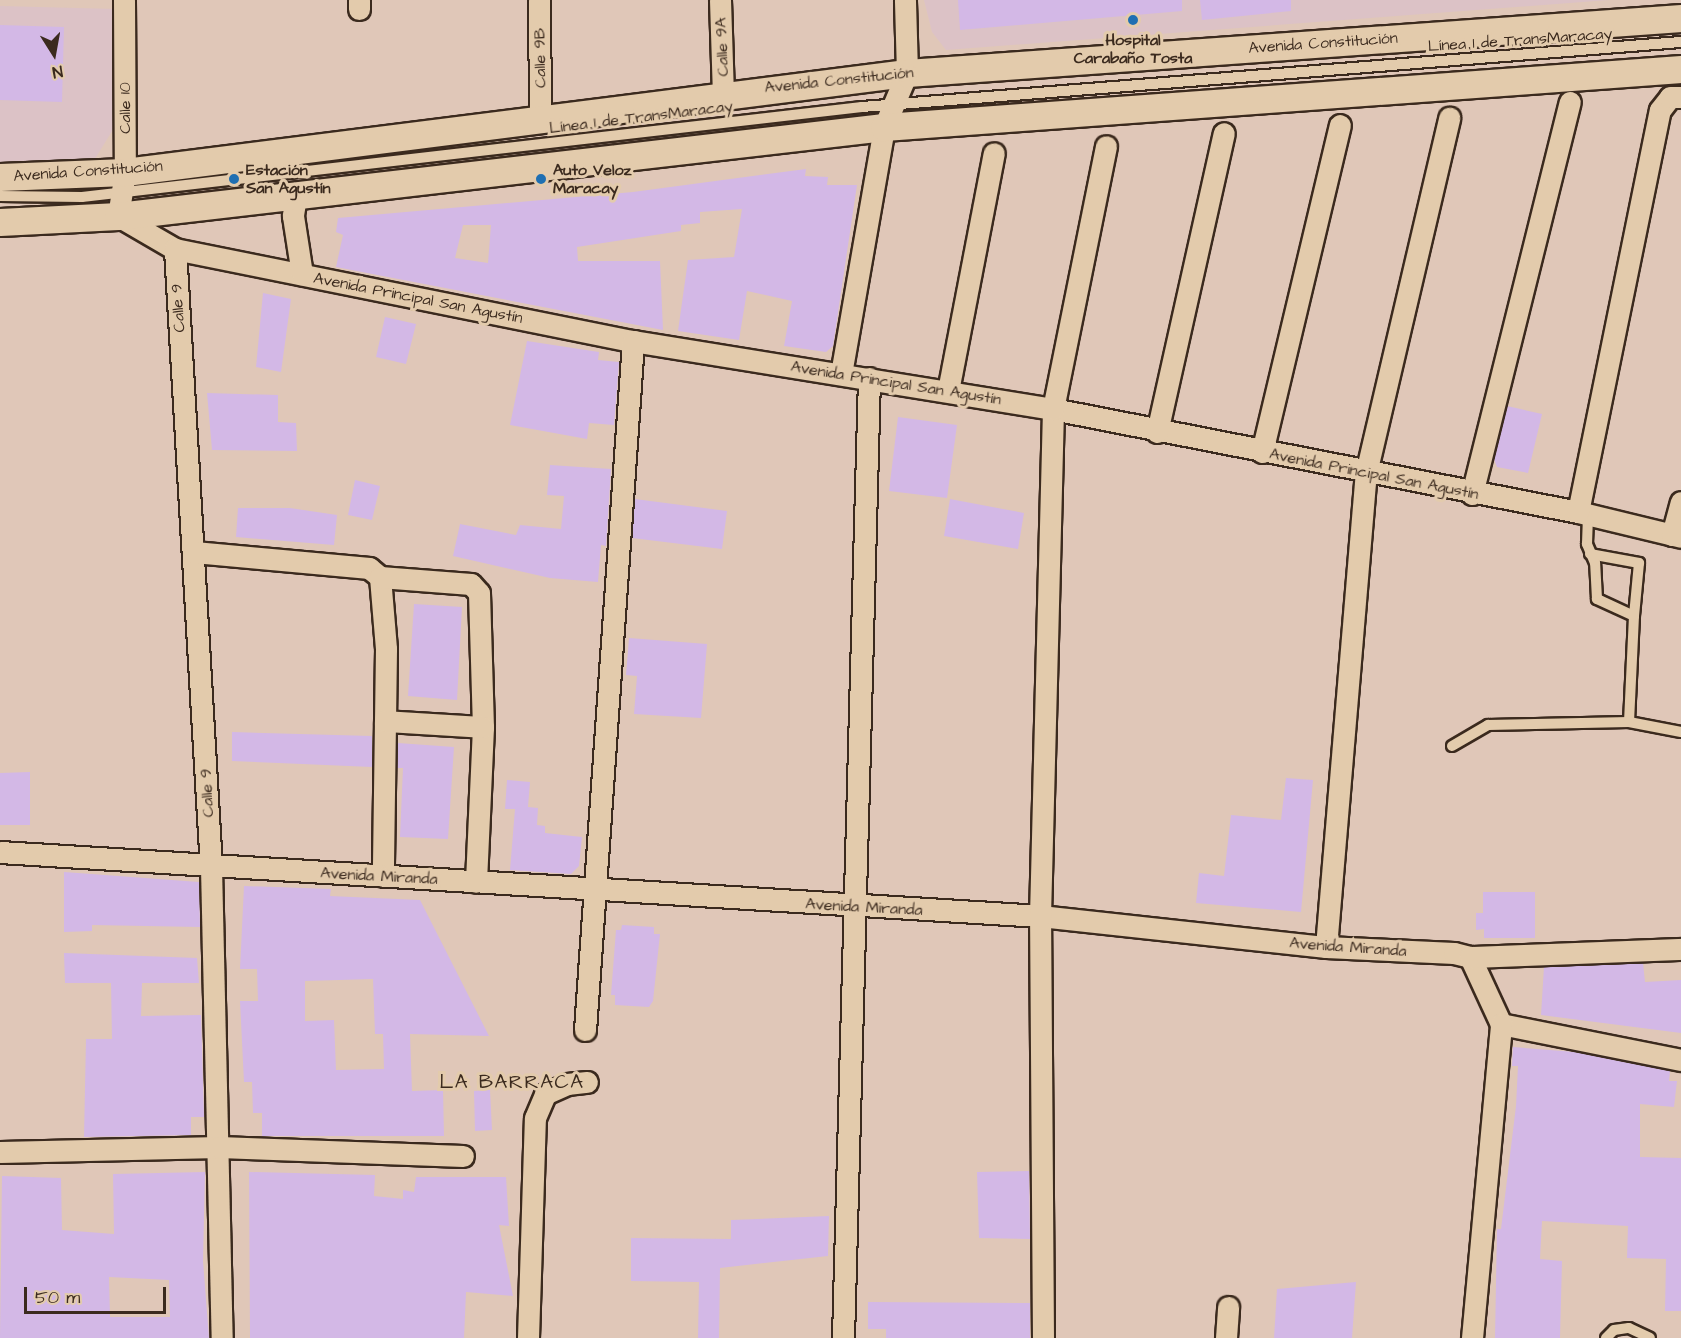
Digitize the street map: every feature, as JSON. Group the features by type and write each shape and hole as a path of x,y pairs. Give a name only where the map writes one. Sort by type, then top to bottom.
{"street":[{"name":"Calle 10","path":"122,193 124,0"},
{"name":"Calle 9B","path":"539,0 540,117"},
{"name":"Calle 9A","path":"720,0 723,93"},
{"path":"842,374 888,116 907,72 905,0"},
{"name":"Avenida Constitución","path":"0,222 122,193 540,117 723,93 907,72 1681,18"},
{"name":"Avenida Constitución","path":"0,177 122,193 296,196 888,116 1681,69"},
{"path":"1583,513 1660,110 1670,97 1681,97"},
{"path":"1472,494 1570,102"},
{"path":"1326,947 1366,473 1449,118"},
{"path":"1262,452 1340,125"},
{"path":"1157,432 1224,133"},
{"path":"1043,1338 1040,916 1053,409 1106,146"},
{"path":"948,391 994,153"},
{"name":"Avenida Principal San Agustín","path":"122,193 174,249 633,341 1053,409 1157,432 1472,494 1583,513 1677,536"},
{"path":"296,196 293,216 302,274"},
{"name":"Calle 9","path":"174,249 194,552 211,867 222,1338"},
{"path":"585,1030 633,341"},
{"path":"843,1338 851,907 869,378"},
{"path":"1677,536 1681,502"},
{"path":"194,552 369,568 380,577 471,584 479,592 483,727 476,882"},
{"path":"380,577 385,721 383,876"},
{"path":"385,721 483,727"},
{"name":"Avenida Miranda","path":"0,852 476,882 595,892 1040,916 1326,947 1470,957 1681,949"},
{"path":"1470,957 1502,1024 1472,1338"},
{"path":"1502,1024 1681,1060"},
{"path":"528,1338 535,1118 545,1094 567,1084 586,1082"},
{"path":"0,1152 219,1147 463,1156"},
{"path":"1226,1338 1228,1307"}],"lane":[{"name":"Línea 1 de TransMaracay","path":"0,196 82,197 888,116 1681,42"},
{"path":"1583,513 1600,603 1634,616"},
{"path":"1590,554 1639,563 1629,722"},
{"path":"1452,746 1488,725 1629,722 1681,732"},
{"path":"1606,1338 1614,1330 1629,1328 1650,1338"}],"shaded area":[{"name":"Hospital Carabaño Tosta","path":"924,0 1609,0 946,50 932,32"},
{"path":"0,6 116,9 114,128 93,162 0,162"}],"building":[{"path":"958,0 1182,0 1182,11 960,30"},
{"path":"1200,0 1291,0 1291,11 1202,20"},
{"path":"0,25 64,27 62,102 0,100"},
{"path":"806,169 805,176 828,177 827,185 857,185 833,346 826,352 784,346 792,301 747,291 739,340 678,331 688,260 734,257 742,209 700,212 700,223 681,225 681,231 577,247 578,261 660,261 663,330 336,267 343,235 336,232 338,218 633,192","holes":["463,225 491,225 488,263 455,258"]},
{"path":"263,293 291,299 281,372 256,367"},
{"path":"385,317 416,324 406,364 376,357"},
{"path":"527,341 599,352 598,360 619,362 614,425 589,423 587,439 510,425"},
{"path":"207,393 278,395 278,422 296,423 297,451 212,450"},
{"path":"1507,406 1542,414 1528,473 1497,467 1494,459"},
{"path":"898,417 957,425 947,498 889,491"},
{"path":"550,465 611,469 606,546 601,545 598,582 550,578 453,556 460,524 516,535 520,525 561,529 564,496 547,495"},
{"path":"355,480 380,486 372,520 348,515"},
{"path":"635,499 727,511 722,549 632,538"},
{"path":"950,499 1024,513 1018,549 944,536"},
{"path":"238,508 290,508 337,515 334,545 236,537"},
{"path":"414,604 462,607 457,700 408,696"},
{"path":"629,638 707,644 701,718 634,714 637,676 626,675"},
{"path":"232,732 372,736 372,767 232,761"},
{"path":"398,743 454,747 448,839 400,837 403,768 397,768"},
{"path":"30,772 30,825 0,825 0,773"},
{"path":"1286,778 1313,780 1301,912 1196,903 1199,873 1224,876 1231,815 1281,820"},
{"path":"507,780 530,782 528,807 538,808 537,825 545,826 545,833 582,837 579,866 571,874 510,870 515,809 505,809"},
{"path":"64,872 199,882 200,927 92,925 92,931 64,932"},
{"path":"244,886 331,889 330,896 420,900 489,1036 410,1034 412,1091 443,1090 444,1136 262,1136 262,1113 253,1113 252,1082 244,1082 240,1001 258,1001 257,969 240,969","holes":["373,979 375,1034 383,1034 384,1069 336,1070 334,1020 305,1021 305,981"]},
{"path":"1483,892 1535,892 1535,938 1484,938 1484,929 1476,930 1476,913 1483,913"},
{"path":"622,925 654,927 654,934 660,934 653,1001 649,1007 615,1005 615,995 611,995 616,930 621,930"},
{"path":"64,953 197,958 199,983 142,983 141,1016 201,1015 204,1117 191,1117 191,1135 84,1137 86,1039 112,1039 111,983 65,983"},
{"path":"1643,963 1645,982 1681,980 1681,1033 1541,1015 1544,967"},
{"path":"1513,1047 1575,1052 1670,1071 1669,1081 1677,1081 1674,1107 1640,1104 1640,1157 1681,1158 1681,1311 1665,1311 1666,1259 1627,1258 1628,1226 1542,1221 1540,1259 1562,1261 1560,1338 1495,1338 1497,1229 1501,1229 1516,1106 1518,1066 1512,1066"},
{"path":"490,1090 492,1130 475,1131 474,1091"},
{"path":"1029,1171 1030,1239 979,1238 977,1172"},
{"path":"205,1172 203,1261 209,1338 0,1338 2,1176 61,1178 62,1230 114,1234 113,1174","holes":["109,1277 169,1280 170,1317 110,1317"]},
{"path":"249,1172 375,1175 374,1196 403,1199 403,1190 414,1192 416,1177 506,1177 509,1226 499,1225 513,1296 466,1292 464,1338 250,1338"},
{"path":"829,1216 828,1256 720,1268 719,1338 698,1338 699,1282 631,1281 631,1238 731,1239 731,1220"},
{"path":"1356,1282 1352,1338 1274,1338 1277,1289"},
{"path":"868,1302 1030,1303 1030,1338 886,1338 886,1329 868,1329"}],"place":[{"name":"Hospital Carabaño Tosta","path":"1133,20"},
{"name":"Estación San Agustín","path":"234,179"},
{"name":"Auto Veloz Maracay","path":"541,179"}],"district":[{"name":"LA BARRACA","path":"512,1082"}]}
